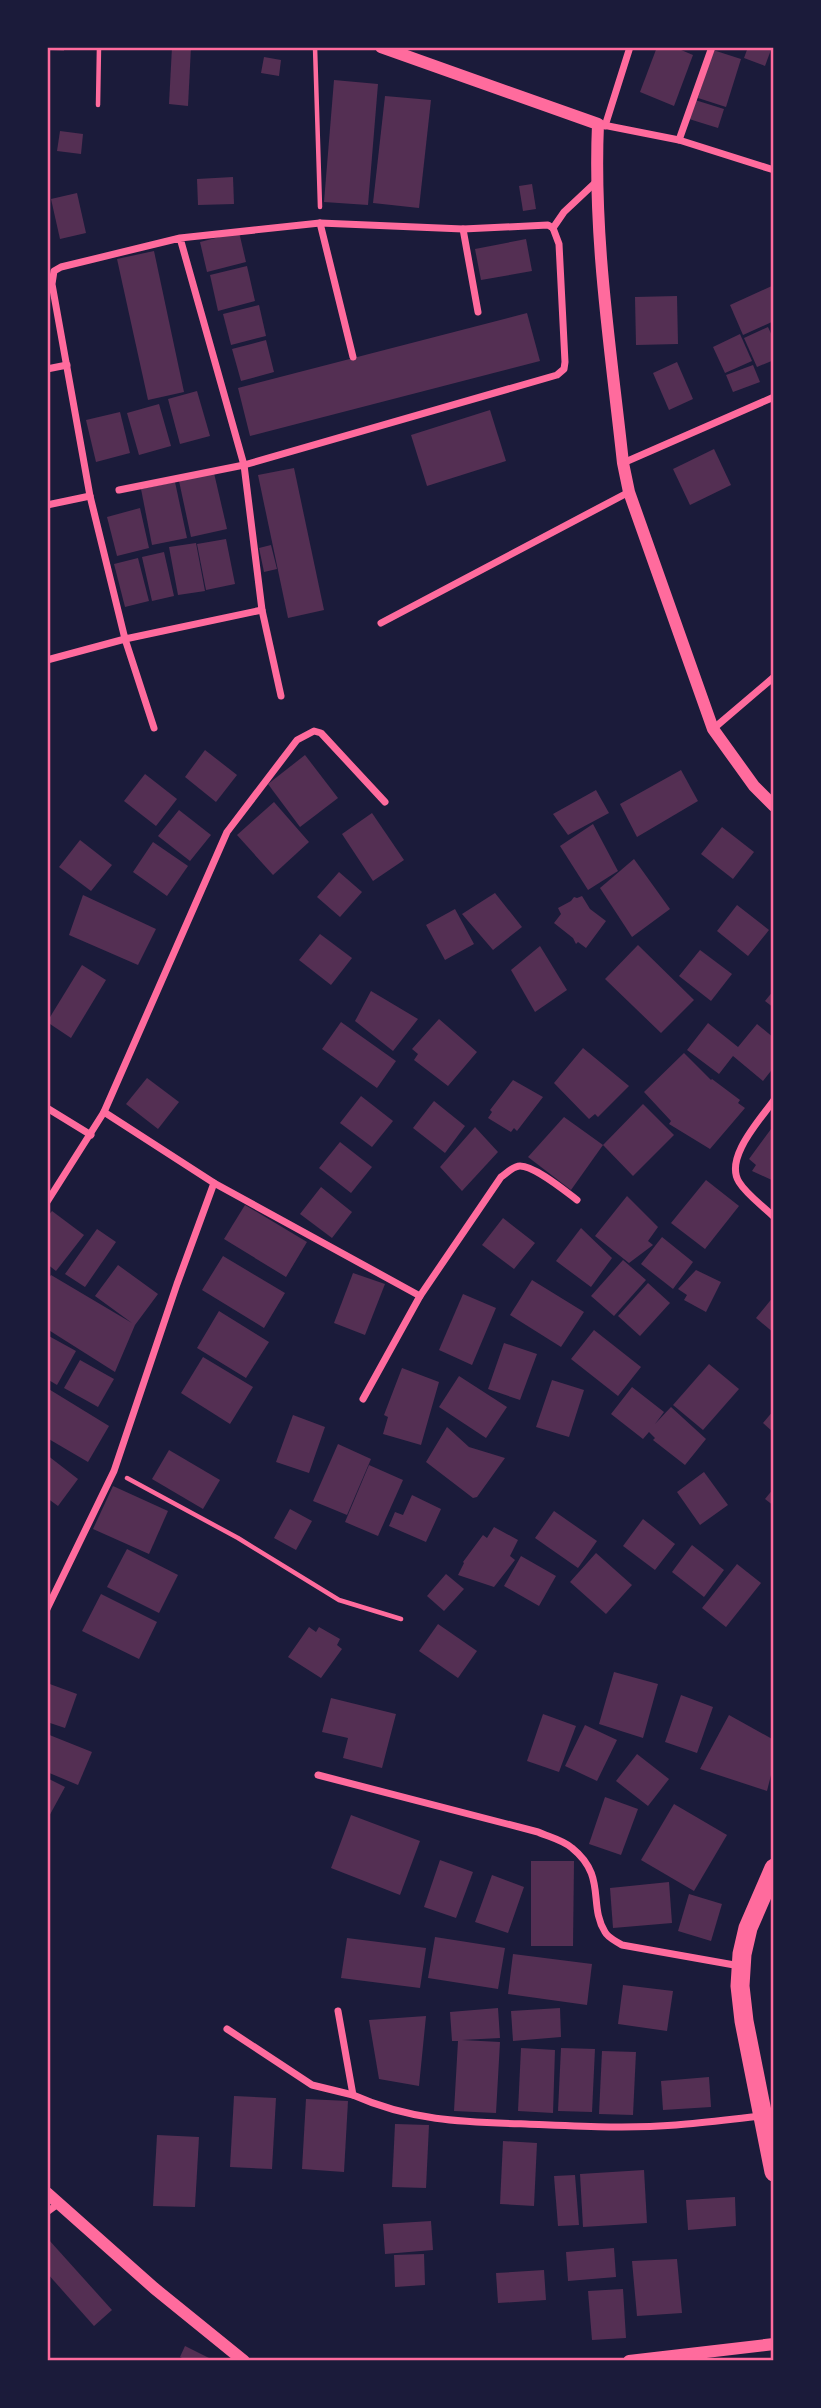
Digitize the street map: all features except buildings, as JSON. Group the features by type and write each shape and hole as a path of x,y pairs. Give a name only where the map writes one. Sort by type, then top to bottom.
{"highway":[{"path":"774,1868 748,1928 740,1986 744,2021 774,2172"}],"street":[{"path":"381,47 601,125 679,140 774,170"},
{"path":"630,47 601,125 597,181 602,261 623,463 629,492 713,729 754,786 774,806"},
{"path":"679,140 712,47"},
{"path":"553,228 564,212 597,181"},
{"path":"320,223 353,357"},
{"path":"119,490 244,465 556,376 564,369 565,362 559,244 553,228 548,225 463,229 320,223 180,238 54,271 52,284 90,496 125,639 154,729"},
{"path":"463,229 478,312"},
{"path":"180,238 244,465 262,610 281,696"},
{"path":"47,369 67,365"},
{"path":"623,463 774,397"},
{"path":"382,623 629,492"},
{"path":"47,505 90,496"},
{"path":"47,660 125,639 262,610"},
{"path":"713,729 774,677"},
{"path":"47,1202 104,1112 227,832 297,740 314,731 321,733 385,802"},
{"path":"774,1100 741,1147 734,1170 739,1183 774,1217"},
{"path":"47,1108 90,1135"},
{"path":"104,1112 214,1183 420,1296"},
{"path":"363,1399 420,1296 501,1177 513,1168 522,1166 577,1200"},
{"path":"47,1609 114,1471 214,1183"},
{"path":"318,1775 538,1832 570,1846 583,1858 590,1870 596,1885 601,1923 606,1935 622,1945 741,1966"},
{"path":"338,2011 353,2095"},
{"path":"227,2029 312,2085 353,2095 380,2107 418,2117 464,2123 620,2127 675,2125 762,2116"},
{"path":"47,2193 53,2208 244,2361"},
{"path":"629,2361 774,2344"}],"path":[{"path":"98,106 99,47"},
{"path":"315,47 320,223"},
{"path":"114,1471 238,1538 339,1601 401,1619"}]}
